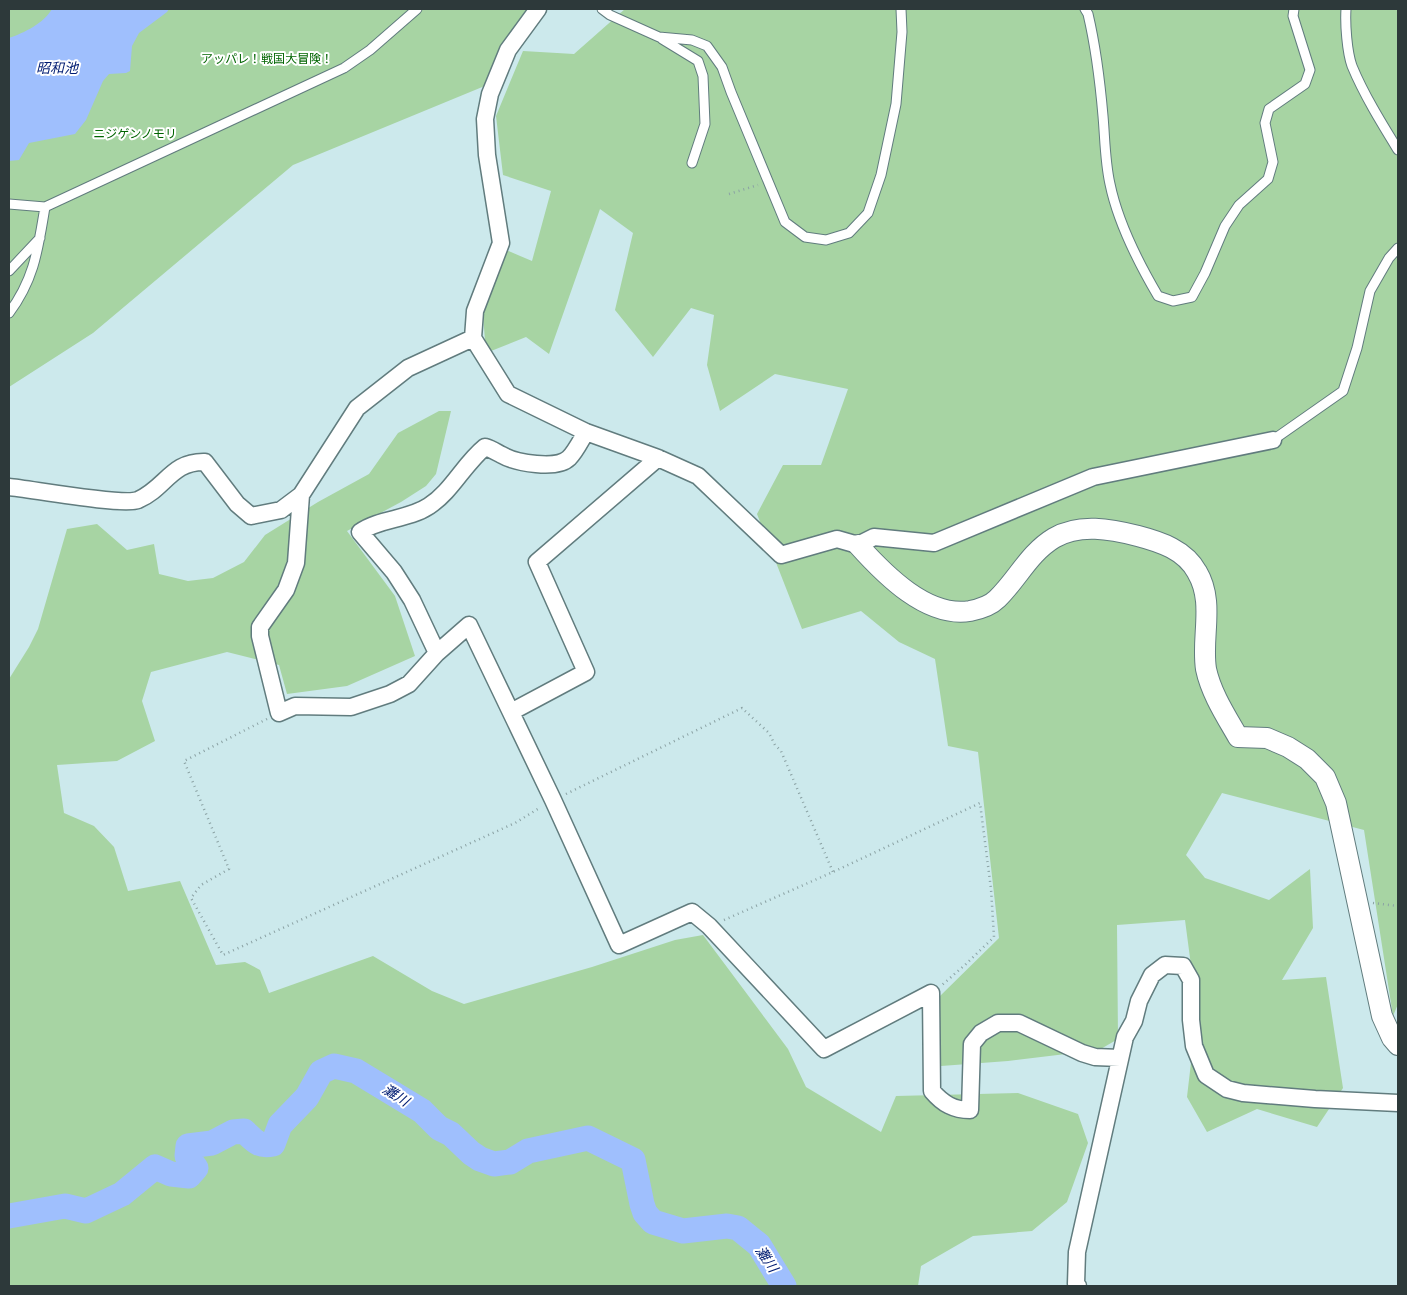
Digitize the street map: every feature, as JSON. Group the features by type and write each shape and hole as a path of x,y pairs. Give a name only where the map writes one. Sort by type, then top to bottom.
{"street":[{"path":"538,9 508,50 490,94 485,119 487,155 501,242 474,311 473,338 508,394 586,432 658,458 698,476 781,555 837,539 858,545 881,570 906,590 938,609 957,613 981,609 995,601 1036,552 1054,538 1076,530 1100,528 1123,532 1166,545 1183,554 1198,572 1205,594 1207,621 1206,669 1217,698 1238,737 1267,738 1288,747 1307,759 1324,777 1336,803 1382,1016 1392,1038 1398,1044"},
{"path":"9,487 115,501 136,501 156,490 178,468 192,461 205,462 237,504 251,516 280,510 301,495 357,408 408,368 473,338"},
{"path":"437,653 412,600 394,572 360,532 369,526 417,514 430,506 443,496 473,457 485,446 494,449 502,456 531,464 554,464 569,459 586,432"},
{"path":"858,545 874,537 934,542 1093,477 1273,440"},
{"path":"511,712 586,672 537,562 658,458"},
{"path":"301,495 296,563 286,590 260,627 260,636 279,713 295,706 352,707 390,694 408,684 437,653 469,625 553,800 619,945 692,912 709,926 824,1049 932,993 932,1092 938,1099 958,1110 970,1110 972,1044 981,1033 998,1023 1019,1023 1095,1057 1120,1058"},
{"path":"1078,1286 1076,1284 1077,1252 1125,1037 1134,1021 1139,1001 1152,974 1165,965 1183,966 1191,980 1191,1020 1194,1046 1206,1076 1227,1089 1243,1093 1315,1099 1398,1103"}],"lane":[{"path":"9,204 46,207 344,68 370,50 417,9"},
{"path":"602,9 618,19 659,37 698,61 703,76 705,124 692,163"},
{"path":"659,37 692,40 707,46 722,67 785,222 806,237 826,240 849,233 868,213 881,175 896,104 902,32 901,9"},
{"path":"1086,9 1097,55 1105,151 1110,185 1120,218 1144,272 1158,296 1173,301 1192,297 1205,273 1225,226 1239,205 1268,179 1273,162 1265,123 1269,109 1305,84 1310,70 1292,16 1294,9"},
{"path":"1346,9 1345,24 1351,64 1379,119 1398,150"},
{"path":"9,312 17,302 33,272 46,207"},
{"path":"9,271 40,238"},
{"path":"1273,440 1343,391 1357,348 1370,291 1389,258 1398,248"}],"path":[{"path":"729,194 768,182"},
{"path":"279,713 184,761 229,869 200,885 191,898 224,955 515,823 553,800 742,708 769,733 781,752 833,872"},
{"path":"709,926 833,872 980,803 991,889 994,937 932,993"},
{"path":"1357,902 1398,906"}],"green space":[{"name":"ニジゲンノモリ","path":"9,9 544,9 492,83 293,165 93,333 9,387"},
{"path":"625,9 1398,9 1398,1004 1393,1016 1364,830 1222,793 1186,855 1205,878 1269,900 1310,869 1313,928 1282,980 1326,977 1343,1088 1317,1127 1257,1109 1207,1132 1187,1097 1197,1011 1185,920 1117,925 1118,1039 1099,1050 1008,1061 941,1066 939,997 999,938 978,752 948,746 935,659 899,642 861,611 802,629 757,514 783,465 821,465 848,389 775,374 720,411 707,365 714,315 691,308 653,357 615,310 633,233 600,209 549,354 526,337 486,353 483,315 506,250 532,261 551,191 503,175 496,116 523,51 574,54"},
{"path":"439,411 451,411 436,474 426,486 401,502 347,531 395,596 415,656 347,686 287,694 279,665 227,652 151,672 142,701 155,741 117,761 57,765 64,813 94,826 114,847 128,891 180,881 216,965 245,962 260,970 269,993 373,956 432,991 464,1004 592,967 675,940 703,935 788,1049 806,1087 881,1132 896,1096 1018,1093 1078,1114 1088,1143 1067,1202 1032,1231 973,1236 921,1266 918,1286 9,1286 9,679 38,629 67,529 97,524 127,550 154,544 159,574 188,581 213,578 244,562 265,535 318,502 369,474 398,433"}],"water":[{"name":"昭和池","path":"52,9 169,9 139,33 132,46 130,71 109,74 103,81 86,120 75,134 29,143 19,160 9,161 9,38 33,27 44,19"}],"waterway":[{"name":"灘川","path":"9,1216 65,1206 86,1211 122,1194 155,1167 171,1174 189,1176 196,1168 187,1156 188,1146 212,1143 233,1132 244,1131 260,1144 273,1144 280,1125 307,1097 321,1072 334,1066 356,1071 422,1111 439,1128 451,1134 471,1153 480,1159 494,1164 510,1162 528,1151 588,1138 633,1160 642,1204 645,1213 653,1222 683,1231 727,1226 738,1228 759,1245 784,1286"}],"park label":[{"name":"アッパレ！戦国大冒険！","path":"267,59"}]}
